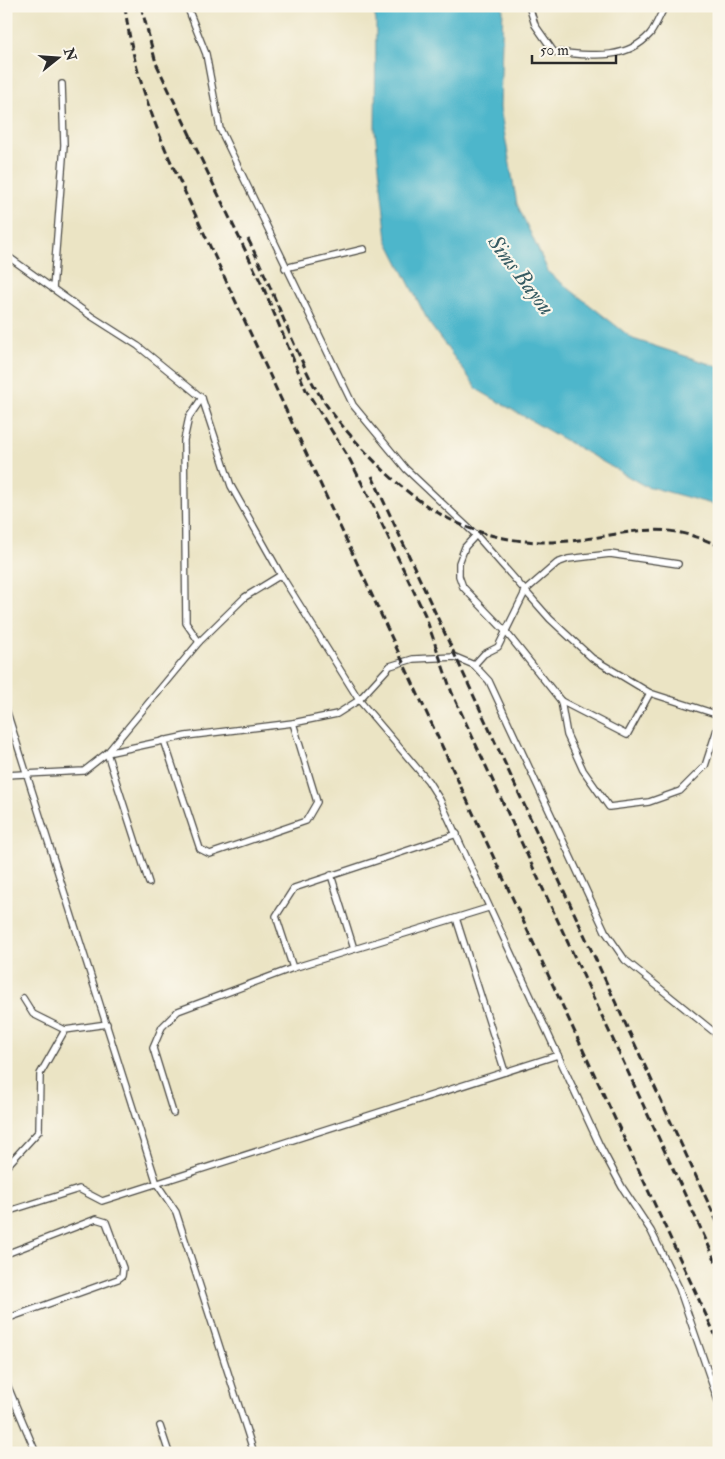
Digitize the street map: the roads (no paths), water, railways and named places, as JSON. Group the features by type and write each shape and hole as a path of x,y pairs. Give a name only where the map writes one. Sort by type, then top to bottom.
{"lane":[{"path":"187,6 206,54 220,129 353,405 406,469 476,534 550,619 592,658 650,693 719,715"},
{"path":"529,6 535,25 554,52 595,55 617,54 637,46 651,32 665,6"},
{"path":"53,289 64,145 62,84"},
{"path":"286,268 364,250"},
{"path":"6,255 138,346 202,398 231,486 281,575 360,700 428,781 457,834 488,908 599,1144 622,1187 650,1231 676,1280 719,1404"},
{"path":"198,642 186,623 184,440 189,417 202,398"},
{"path":"476,534 465,547 459,562 459,576 463,587 506,632 561,701 627,735 650,693"},
{"path":"474,665 484,654 498,647 526,590 553,566 568,559 610,554 678,564"},
{"path":"6,775 84,771 107,753 198,642 245,597 281,575"},
{"path":"107,753 164,740 292,723 337,714 360,700 390,666 413,659 448,657 474,665 489,681 605,931 625,960 719,1036"},
{"path":"561,701 567,736 583,770 610,807 649,802 680,790 705,766 719,723"},
{"path":"6,709 157,1184 176,1212 254,1453"},
{"path":"164,740 200,848 210,854 306,821 317,802 292,723"},
{"path":"107,753 149,883"},
{"path":"293,968 276,916 294,888 457,834"},
{"path":"331,875 354,949"},
{"path":"173,1113 153,1048 162,1027 178,1011 293,968 488,908"},
{"path":"456,918 505,1072"},
{"path":"23,998 33,1014 65,1030 107,1024"},
{"path":"6,1166 39,1130 40,1074 65,1030"},
{"path":"6,1212 79,1189 102,1201 558,1055"},
{"path":"6,1254 96,1219 102,1219 106,1222 123,1268 122,1276 118,1279 6,1319"},
{"path":"711,1378 719,1376"},
{"path":"6,1382 36,1453"},
{"path":"160,1426 168,1453"}],"water":[{"name":"Sims Bayou","path":"373,6 503,6 500,108 517,204 549,273 633,339 719,367 719,506 643,485 478,390 429,323 387,240 375,131 376,21"}],"railway":[{"path":"125,6 136,66 155,123 170,160 719,1343"},
{"path":"141,6 156,63 193,141"},
{"path":"190,136 264,289 306,390 350,460 425,615 452,693 719,1268"},
{"path":"248,239 303,363 322,398 347,431 380,467 423,503 445,517 469,528 495,536 523,541 553,542 654,530 695,537 719,546"},
{"path":"372,476 719,1226"}]}
